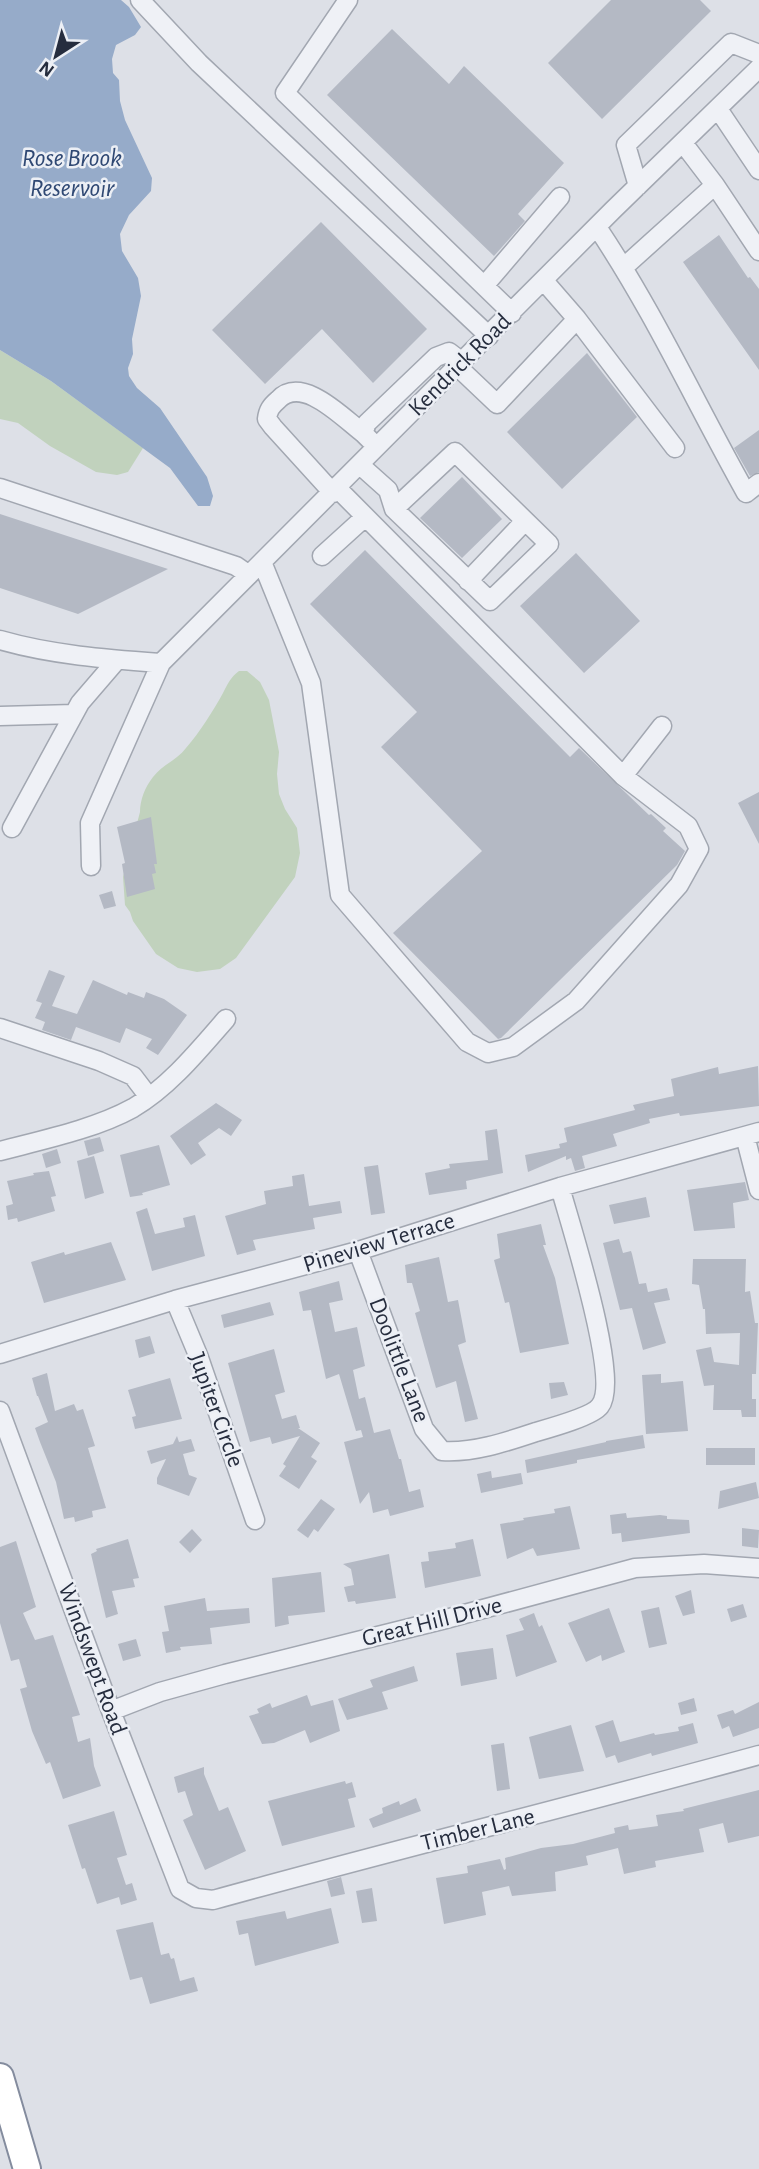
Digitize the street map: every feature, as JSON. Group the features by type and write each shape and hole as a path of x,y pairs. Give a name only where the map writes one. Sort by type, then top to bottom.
{"highway":[{"path":"0,2077 27,2169"}],"street":[{"path":"140,0 199,63 489,336"},
{"path":"348,0 285,93 512,313"},
{"path":"638,186 626,145 731,43 759,54"},
{"name":"Kendrick Road","path":"161,663 759,68"},
{"path":"718,109 759,170"},
{"path":"684,143 759,251"},
{"path":"624,267 715,185"},
{"path":"484,286 560,197"},
{"path":"597,227 624,267 746,492 759,483"},
{"path":"544,281 577,319 675,448"},
{"path":"363,433 367,423 436,357 449,352 497,404 577,319"},
{"path":"0,488 236,566 256,568 311,683 340,895 467,1042 488,1053 513,1047 576,1001 679,884 698,849 688,826 623,776 365,517 335,491 273,427 267,419 268,410 281,396 292,391 302,391 318,398 379,446"},
{"path":"360,465 388,491 394,509 490,601 549,544 455,452 394,509"},
{"path":"323,556 365,517"},
{"path":"468,581 525,521"},
{"path":"0,640 117,660 161,663 90,823 91,866"},
{"path":"12,828 80,703 117,660"},
{"path":"0,716 74,714"},
{"path":"623,776 662,726"},
{"path":"0,1151 92,1125 131,1108 149,1097 194,1055 226,1019"},
{"path":"0,1028 99,1061 133,1076 149,1097"},
{"path":"752,1134 759,1190"},
{"name":"Pineview Terrace","path":"0,1354 175,1300 359,1251 560,1187 752,1134"},
{"name":"Doolittle Lane","path":"359,1251 424,1429 442,1451 460,1452 484,1447 547,1429 598,1410 605,1400 603,1345 560,1187"},
{"name":"Jupiter Circle","path":"175,1300 198,1355 255,1520"},
{"name":"Windswept Road","path":"0,1411 180,1889 196,1898"},
{"name":"Great Hill Drive","path":"111,1711 160,1692 225,1674 635,1568 705,1564 759,1568"},
{"name":"Timber Lane","path":"196,1898 213,1900 759,1755"}],"green space":[{"path":"0,350 51,381 143,448 128,472 117,475 96,472 50,446 18,423 0,419"},
{"path":"239,671 247,671 260,682 269,700 279,752 279,794 297,828 300,853 295,877 236,958 220,969 197,972 178,968 156,954 125,905 123,877 142,798 148,785 157,773 191,742 230,680"}],"water":[{"name":"Rose Brook Reservoir","path":"0,0 121,0 129,7 141,27 135,35 116,45 112,59 113,73 119,80 120,101 125,120 152,178 151,191 129,215 120,234 122,251 138,278 141,296 132,339 133,354 128,368 129,376 137,388 160,408 207,477 213,496 210,506 198,506 170,468 51,381 0,350"}],"building":[{"path":"611,0 700,0 711,11 602,119 548,63"},
{"path":"392,29 449,84 464,66 564,163 518,214 525,221 494,256 327,95"},
{"path":"321,222 427,329 373,383 322,329 265,384 212,330"},
{"path":"719,235 748,278 750,277 759,289 759,370 683,262"},
{"path":"587,353 637,417 562,489 507,432"},
{"path":"759,430 759,472 750,476 734,448"},
{"path":"462,477 502,519 462,558 420,518"},
{"path":"0,514 168,569 78,614 0,588"},
{"path":"365,550 570,757 579,748 666,828 663,831 685,851 677,865 498,1039 393,933 482,851 381,747 417,712 310,604"},
{"path":"576,553 640,621 584,673 520,606"},
{"path":"759,792 759,844 738,803"},
{"path":"151,817 157,864 154,864 156,873 152,874 155,889 127,897 122,864 125,863 117,827"},
{"path":"112,891 116,906 104,909 99,895"},
{"path":"49,970 65,976 52,1006 77,1014 93,980 127,995 128,992 144,998 146,992 164,999 187,1015 158,1055 146,1048 152,1039 126,1028 120,1043 76,1027 71,1040 42,1030 45,1022 35,1018 42,1003 36,1001"},
{"path":"758,1066 759,1106 680,1116 679,1113 649,1119 650,1123 613,1134 617,1146 582,1156 585,1168 575,1171 571,1158 566,1160 566,1156 528,1172 525,1155 560,1148 559,1144 567,1142 564,1128 635,1110 633,1105 674,1096 671,1079 718,1067 719,1074"},
{"path":"216,1103 242,1120 231,1136 219,1128 198,1143 206,1155 191,1165 170,1136"},
{"path":"497,1129 503,1173 466,1181 467,1189 429,1195 425,1173 450,1168 449,1164 488,1160 485,1131"},
{"path":"100,1137 104,1151 88,1156 84,1141"},
{"path":"159,1145 170,1185 130,1197 120,1155"},
{"path":"57,1149 61,1163 46,1168 42,1154"},
{"path":"94,1156 104,1193 85,1199 77,1161"},
{"path":"378,1165 385,1213 371,1215 364,1167"},
{"path":"49,1171 56,1196 51,1197 55,1211 18,1222 17,1218 8,1220 6,1206 13,1204 7,1181"},
{"path":"304,1174 309,1206 340,1201 342,1213 313,1218 315,1229 253,1240 256,1250 237,1255 225,1216 266,1204 264,1191 293,1186 292,1176"},
{"path":"745,1182 749,1200 733,1203 735,1228 694,1231 687,1190"},
{"path":"646,1197 650,1217 614,1224 609,1205"},
{"path":"147,1208 155,1234 185,1227 183,1218 195,1215 205,1256 152,1271 136,1212"},
{"path":"541,1224 546,1245 543,1245 555,1278 569,1344 520,1353 509,1302 505,1303 494,1260 500,1258 497,1234"},
{"path":"619,1239 623,1253 631,1251 639,1284 646,1283 648,1292 667,1288 670,1300 654,1303 666,1343 643,1350 632,1308 620,1310 603,1243"},
{"path":"111,1242 126,1280 44,1303 31,1262"},
{"path":"439,1257 448,1302 458,1300 466,1342 458,1345 478,1419 465,1422 456,1381 436,1388 415,1313 420,1311 412,1283 407,1283 405,1265"},
{"path":"693,1259 746,1259 745,1292 750,1291 755,1323 758,1323 756,1374 752,1374 752,1399 756,1399 756,1417 742,1417 741,1410 713,1410 714,1385 704,1386 696,1350 711,1347 714,1362 739,1365 740,1333 706,1334 705,1309 699,1285 692,1284"},
{"path":"339,1281 343,1300 329,1303 335,1332 357,1327 365,1366 353,1370 359,1399 365,1397 374,1433 390,1429 409,1492 420,1489 424,1507 390,1516 388,1509 373,1513 369,1492 360,1504 344,1442 363,1437 361,1430 356,1431 339,1374 326,1379 311,1310 303,1311 299,1292"},
{"path":"270,1302 274,1315 224,1328 221,1315"},
{"path":"150,1336 155,1353 139,1358 135,1340"},
{"path":"274,1349 285,1392 275,1395 282,1419 296,1415 298,1428 320,1443 311,1457 317,1461 299,1489 279,1476 300,1436 272,1444 270,1437 250,1442 228,1363"},
{"path":"47,1373 55,1411 74,1404 77,1411 83,1409 95,1446 88,1448 106,1508 92,1511 93,1517 75,1522 74,1517 64,1519 56,1482 35,1428 48,1422 32,1378"},
{"path":"661,1374 661,1383 683,1381 688,1431 646,1434 642,1375"},
{"path":"170,1378 182,1419 135,1429 132,1417 136,1416 128,1390"},
{"path":"564,1382 568,1395 551,1399 549,1383"},
{"path":"643,1435 645,1448 577,1460 577,1463 527,1473 525,1460"},
{"path":"177,1436 179,1442 191,1439 195,1451 183,1454 189,1475 197,1478 189,1496 157,1484 166,1459 151,1464 147,1451 173,1444"},
{"path":"706,1448 755,1448 755,1465 706,1465"},
{"path":"491,1471 492,1478 521,1473 523,1484 481,1493 477,1474"},
{"path":"756,1482 759,1498 718,1509 720,1491"},
{"path":"321,1499 335,1509 318,1532 314,1529 308,1538 297,1530"},
{"path":"570,1506 580,1549 537,1556 533,1548 507,1559 500,1524 555,1513 554,1509"},
{"path":"626,1513 627,1518 660,1515 667,1516 667,1519 689,1520 690,1533 622,1542 621,1533 612,1534 610,1515"},
{"path":"742,1528 759,1530 758,1548 742,1546"},
{"path":"192,1529 202,1540 190,1553 179,1542"},
{"path":"128,1539 139,1578 133,1579 135,1587 112,1591 118,1614 106,1618 91,1554 97,1551 96,1549"},
{"path":"473,1539 481,1576 425,1588 421,1562 429,1561 428,1552 456,1548 455,1543"},
{"path":"16,1541 36,1607 23,1613 35,1640 53,1635 80,1715 72,1717 78,1742 90,1738 94,1766 101,1786 63,1799 50,1762 46,1764 32,1731 20,1689 27,1687 19,1659 11,1661 0,1623 0,1547"},
{"path":"389,1554 396,1598 356,1604 355,1601 348,1602 344,1587 354,1585 351,1569 343,1564"},
{"path":"321,1572 325,1612 288,1616 289,1624 275,1627 272,1578"},
{"path":"691,1590 695,1613 683,1616 675,1596"},
{"path":"205,1598 207,1611 249,1608 250,1623 210,1628 212,1644 180,1647 181,1650 166,1653 162,1632 169,1631 164,1606"},
{"path":"743,1604 747,1617 731,1622 727,1609"},
{"path":"659,1607 667,1644 649,1648 641,1611"},
{"path":"609,1608 625,1652 602,1661 601,1655 586,1662 568,1623"},
{"path":"534,1613 539,1627 542,1625 557,1662 516,1677 506,1635 524,1630 519,1619"},
{"path":"136,1639 141,1656 123,1661 118,1644"},
{"path":"493,1648 497,1679 461,1686 456,1653"},
{"path":"414,1666 418,1681 382,1692 388,1709 347,1720 338,1699 373,1687 370,1680"},
{"path":"307,1695 311,1706 333,1700 340,1731 310,1743 305,1730 274,1743 262,1744 249,1716 259,1713 257,1709 270,1703 272,1708"},
{"path":"694,1698 697,1711 681,1715 678,1703"},
{"path":"759,1702 759,1728 733,1737 729,1726 722,1729 717,1715 733,1710 735,1714"},
{"path":"613,1720 620,1742 654,1733 679,1731 678,1727 693,1723 698,1743 618,1763 615,1755 606,1758 595,1726"},
{"path":"571,1725 584,1771 539,1779 529,1737"},
{"path":"504,1743 510,1789 497,1791 491,1745"},
{"path":"204,1767 204,1774 219,1811 228,1807 246,1851 205,1870 183,1820 193,1815 185,1791 178,1793 174,1777"},
{"path":"345,1781 346,1784 352,1782 356,1797 348,1799 355,1827 282,1846 268,1801"},
{"path":"759,1790 759,1836 728,1843 723,1823 699,1829 704,1852 655,1861 656,1867 624,1874 618,1848 586,1856 588,1865 555,1872 556,1891 512,1896 509,1886 482,1892 486,1915 444,1924 436,1878 468,1873 467,1866 500,1859 504,1870 505,1858 615,1833 614,1828 628,1825 629,1830 658,1826 656,1815 684,1811 683,1809"},
{"path":"416,1798 421,1811 373,1828 369,1819 383,1813 382,1808 399,1801 400,1805"},
{"path":"114,1811 127,1855 117,1858 126,1885 132,1883 137,1900 121,1905 119,1897 97,1904 68,1825"},
{"path":"341,1877 345,1894 331,1897 327,1881"},
{"path":"372,1888 377,1921 362,1923 356,1891"},
{"path":"331,1908 339,1943 255,1966 248,1933 239,1935 236,1921 285,1911 287,1919"},
{"path":"153,1922 161,1955 169,1953 171,1959 174,1958 180,1981 194,1977 198,1991 150,2004 142,1977 130,1980 116,1930"}]}
